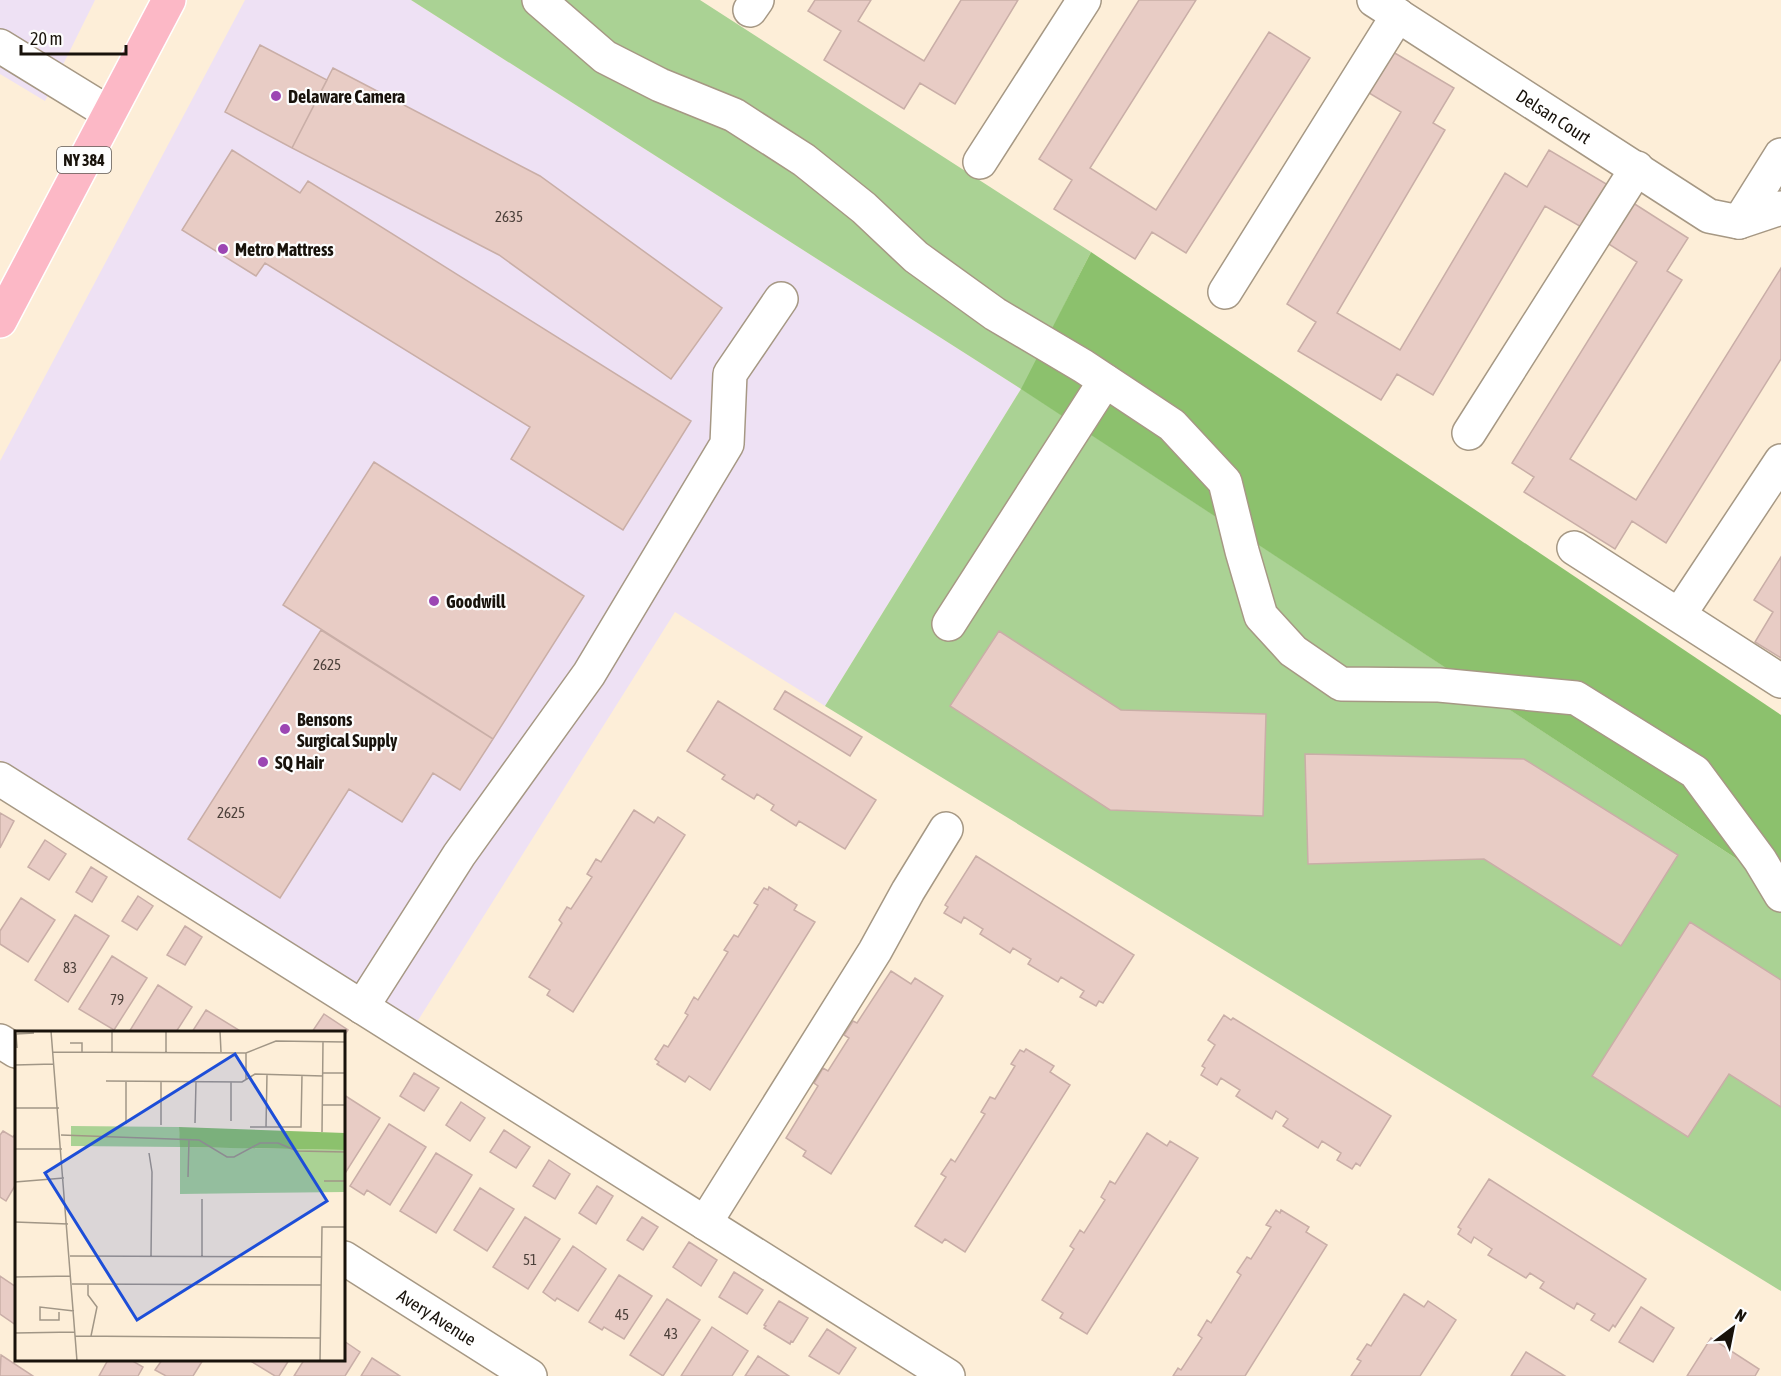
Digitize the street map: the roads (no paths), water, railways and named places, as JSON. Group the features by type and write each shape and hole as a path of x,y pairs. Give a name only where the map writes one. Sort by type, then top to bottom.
{"main road":[{"name":"NY 384","path":"4,305 169,0"}],"street":[{"path":"539,0 605,57 660,85 734,115 804,160 864,208 916,257 995,314 1172,425 1225,482 1261,616 1293,651 1341,684 1439,685 1576,698 1695,772 1760,860 1781,895"},
{"path":"980,162 1084,0"},
{"path":"1225,292 1386,8"},
{"name":"Delsan Court","path":"1386,8 1709,216 1739,222 1781,208"},
{"path":"0,46 109,113"},
{"path":"1739,222 1781,155"},
{"path":"1469,433 1637,168"},
{"path":"362,1007 459,855 589,674 727,444 730,374 781,300"},
{"path":"950,624 1105,381"},
{"path":"1679,615 1781,461"},
{"path":"1574,548 1781,681"},
{"path":"0,779 948,1376"},
{"path":"705,1223 876,951 908,891 946,829"},
{"path":"0,1041 15,1050"},
{"name":"Avery Avenue","path":"345,1259 530,1376"}],"place":[{"name":"Delaware Camera","path":"276,96"},
{"name":"Metro Mattress","path":"223,249"},
{"name":"Goodwill","path":"434,601"},
{"name":"Bensons Surgical Supply","path":"285,729"},
{"name":"SQ Hair","path":"263,762"}]}
